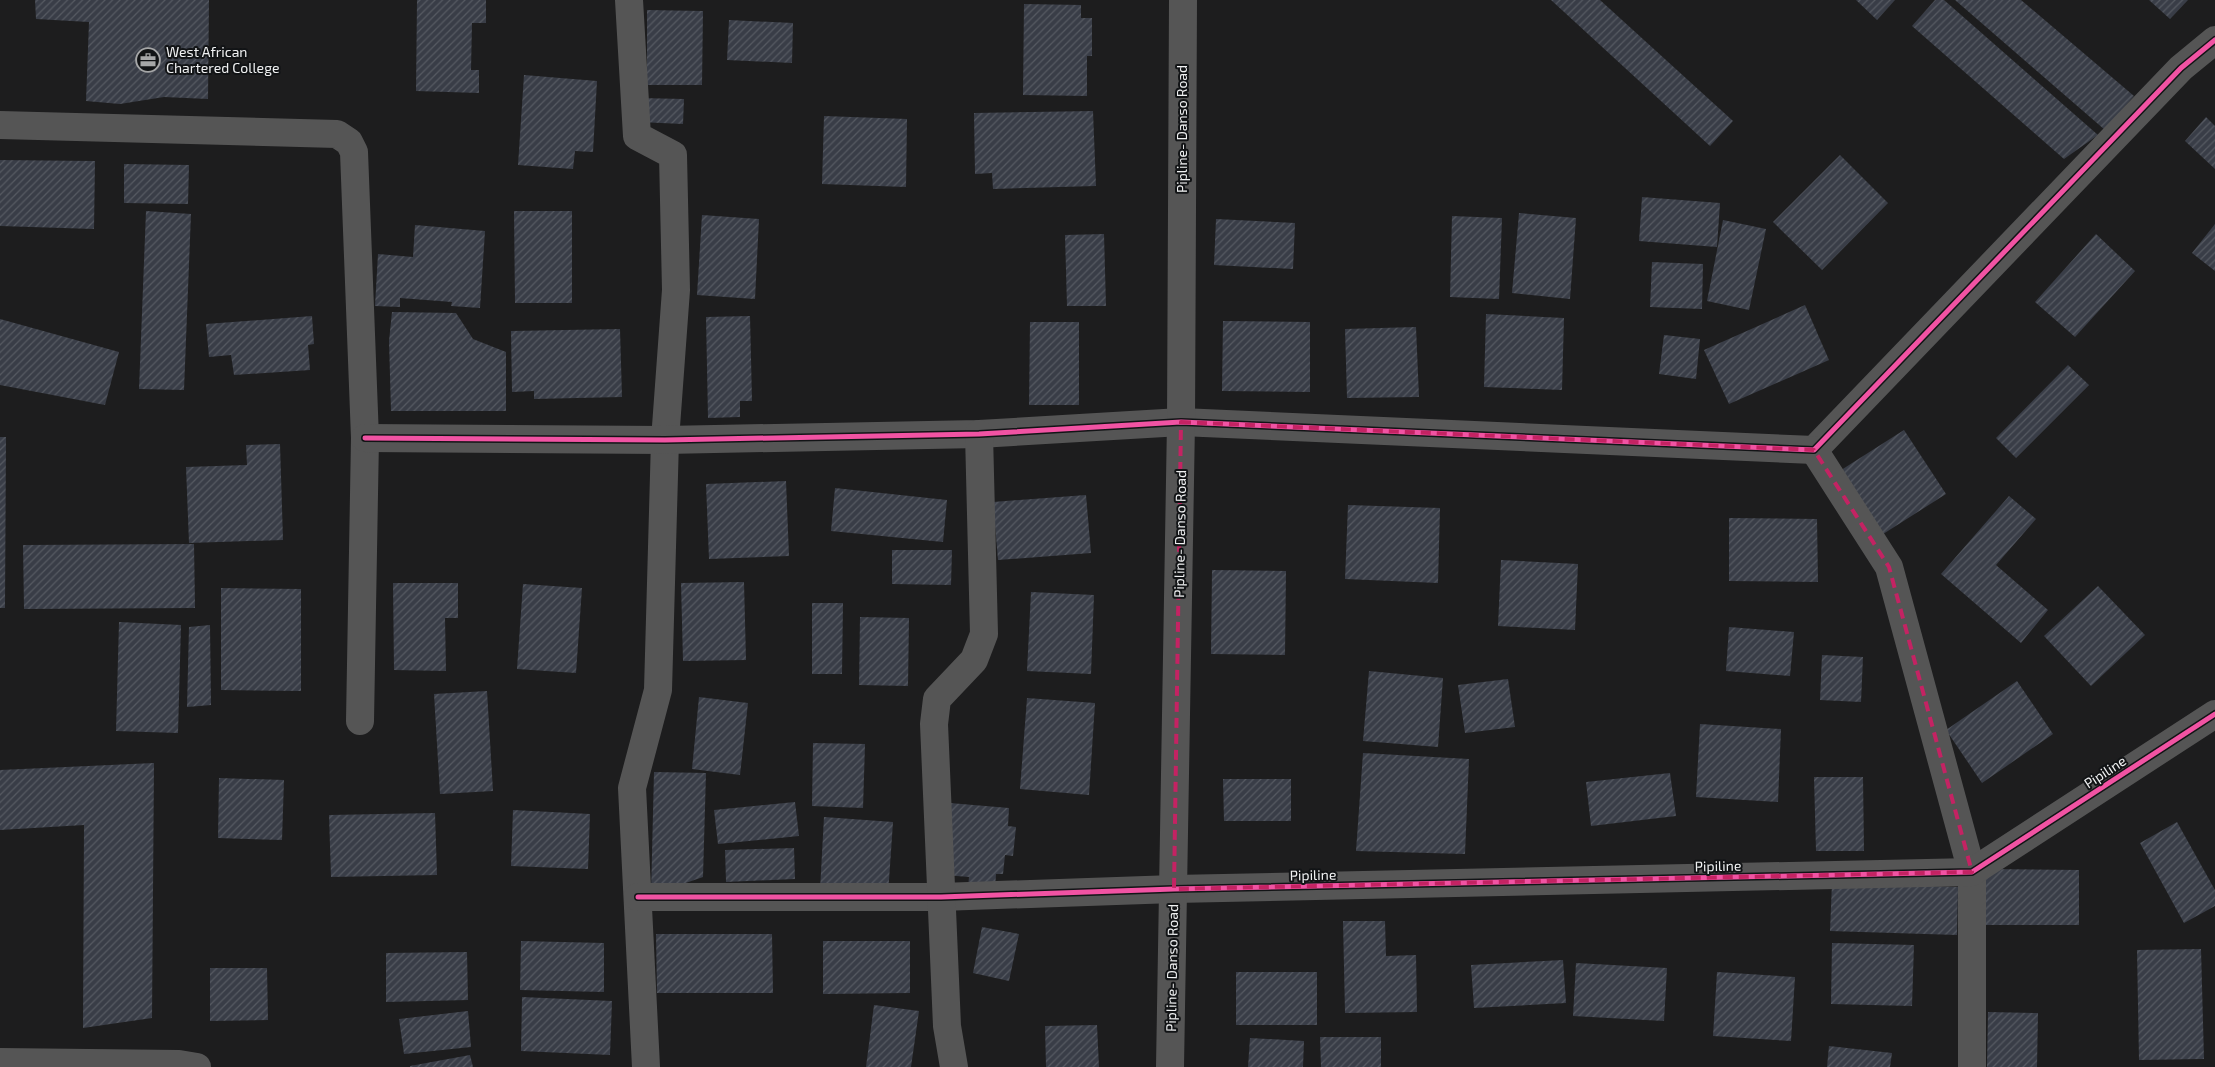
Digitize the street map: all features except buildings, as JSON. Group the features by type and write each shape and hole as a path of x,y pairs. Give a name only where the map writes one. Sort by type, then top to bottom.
{"street":[{"path":"629,0 637,136 673,155 676,290 665,440 658,690 632,788 646,1067"},
{"name":"Pipline- Danso Road","path":"1170,1067 1181,422 1183,0"},
{"path":"365,438 665,440 979,434 1181,422 1814,450 2181,68 2215,40"},
{"path":"0,125 337,134 349,142 354,152 365,438 360,721"},
{"path":"954,1067 947,1026 934,724 937,699 974,660 984,634 979,434"},
{"path":"1814,450 1889,567 1972,872 1972,1067"},
{"name":"Pipiline","path":"638,897 941,897 1174,889 1972,872 2215,714"},
{"path":"0,1062 179,1064 197,1067"}],"highlighted area":[{"path":"1181,422 1814,450 1889,567 1972,872 1174,889"}],"cycle path":[{"path":"365,438 665,440 979,434 1181,422 1814,450 2181,68 2215,40"},
{"path":"638,897 941,897 1174,889 1972,872 2215,714"}],"place":[{"name":"West African Chartered College","path":"148,60"}]}
